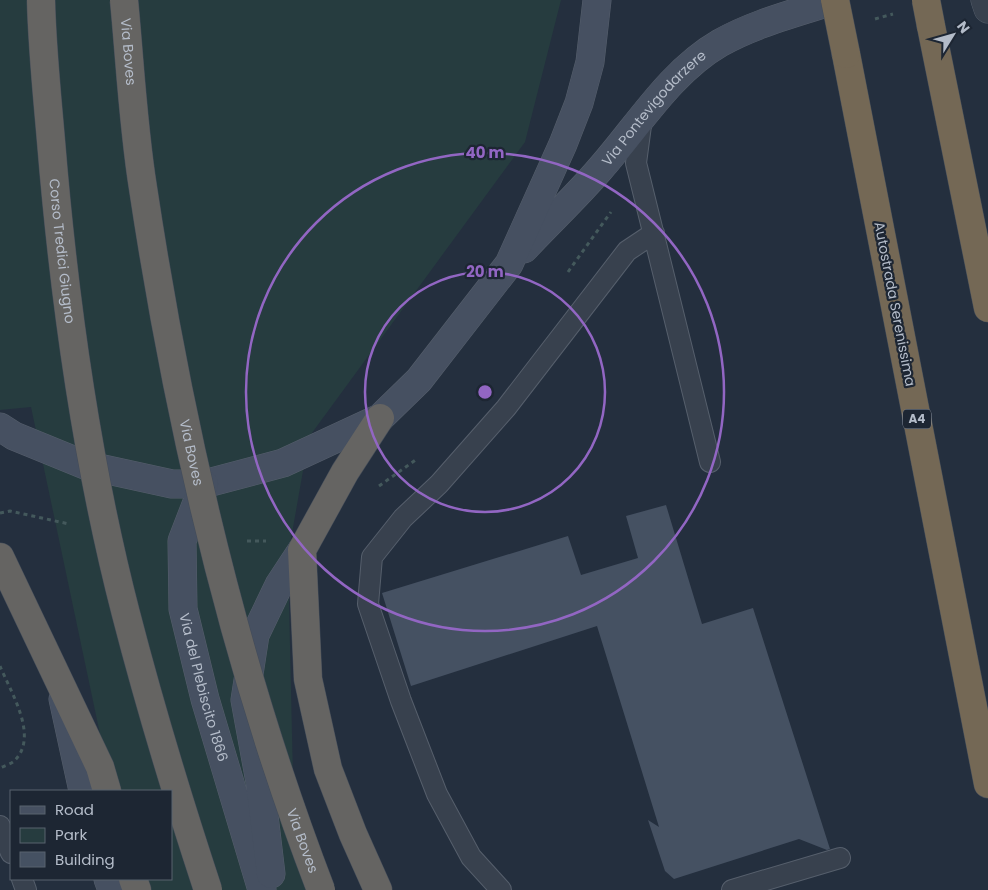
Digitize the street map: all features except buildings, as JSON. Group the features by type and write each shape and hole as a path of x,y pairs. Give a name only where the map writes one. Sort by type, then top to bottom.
{"highway":[{"name":"Corso Tredici Giugno","path":"41,0 56,209 75,363 101,501 126,613 161,740 208,890"},
{"name":"Via Boves","path":"124,0 142,186 180,400 220,575 240,646 274,760 321,890"},
{"name":"Autostrada Serenissima","path":"835,0 988,784"},
{"path":"929,13 988,308"},
{"path":"378,890 353,834 328,769 308,679 302,550 345,472 380,418"},
{"path":"0,557 100,767 107,790"}],"main road":[{"path":"0,427 14,436 85,465 172,484 204,484 283,464 380,418 420,380 509,264 564,144 579,103 590,62 597,0"},
{"name":"Via Pontevigodarzere","path":"509,264 600,169 643,117 690,65 720,43 758,25 835,0"},
{"name":"Via del Plebiscito 1866","path":"204,484 182,541 183,609 205,700 262,890"},
{"path":"273,890 260,782 244,700 255,636 280,585 302,550"},
{"path":"59,680 83,790"}],"street":[{"path":"985,0 988,9"}],"lane":[{"path":"643,117 636,163 710,462"},
{"path":"501,890 471,857 437,794 401,701 368,604 372,557 403,518 439,484 506,408 628,251 654,233"},
{"path":"0,826 10,851"},
{"path":"732,890 840,858"}],"path":[{"path":"871,21 899,12"},
{"path":"566,275 612,212"},
{"path":"374,490 423,454"},
{"path":"0,666 22,721 25,742 14,761 0,768"}],"green space":[{"path":"0,0 561,0 525,142 309,437 288,556 293,778 308,890 132,890 130,880 172,880 172,790 112,790 31,407 0,410"}]}
